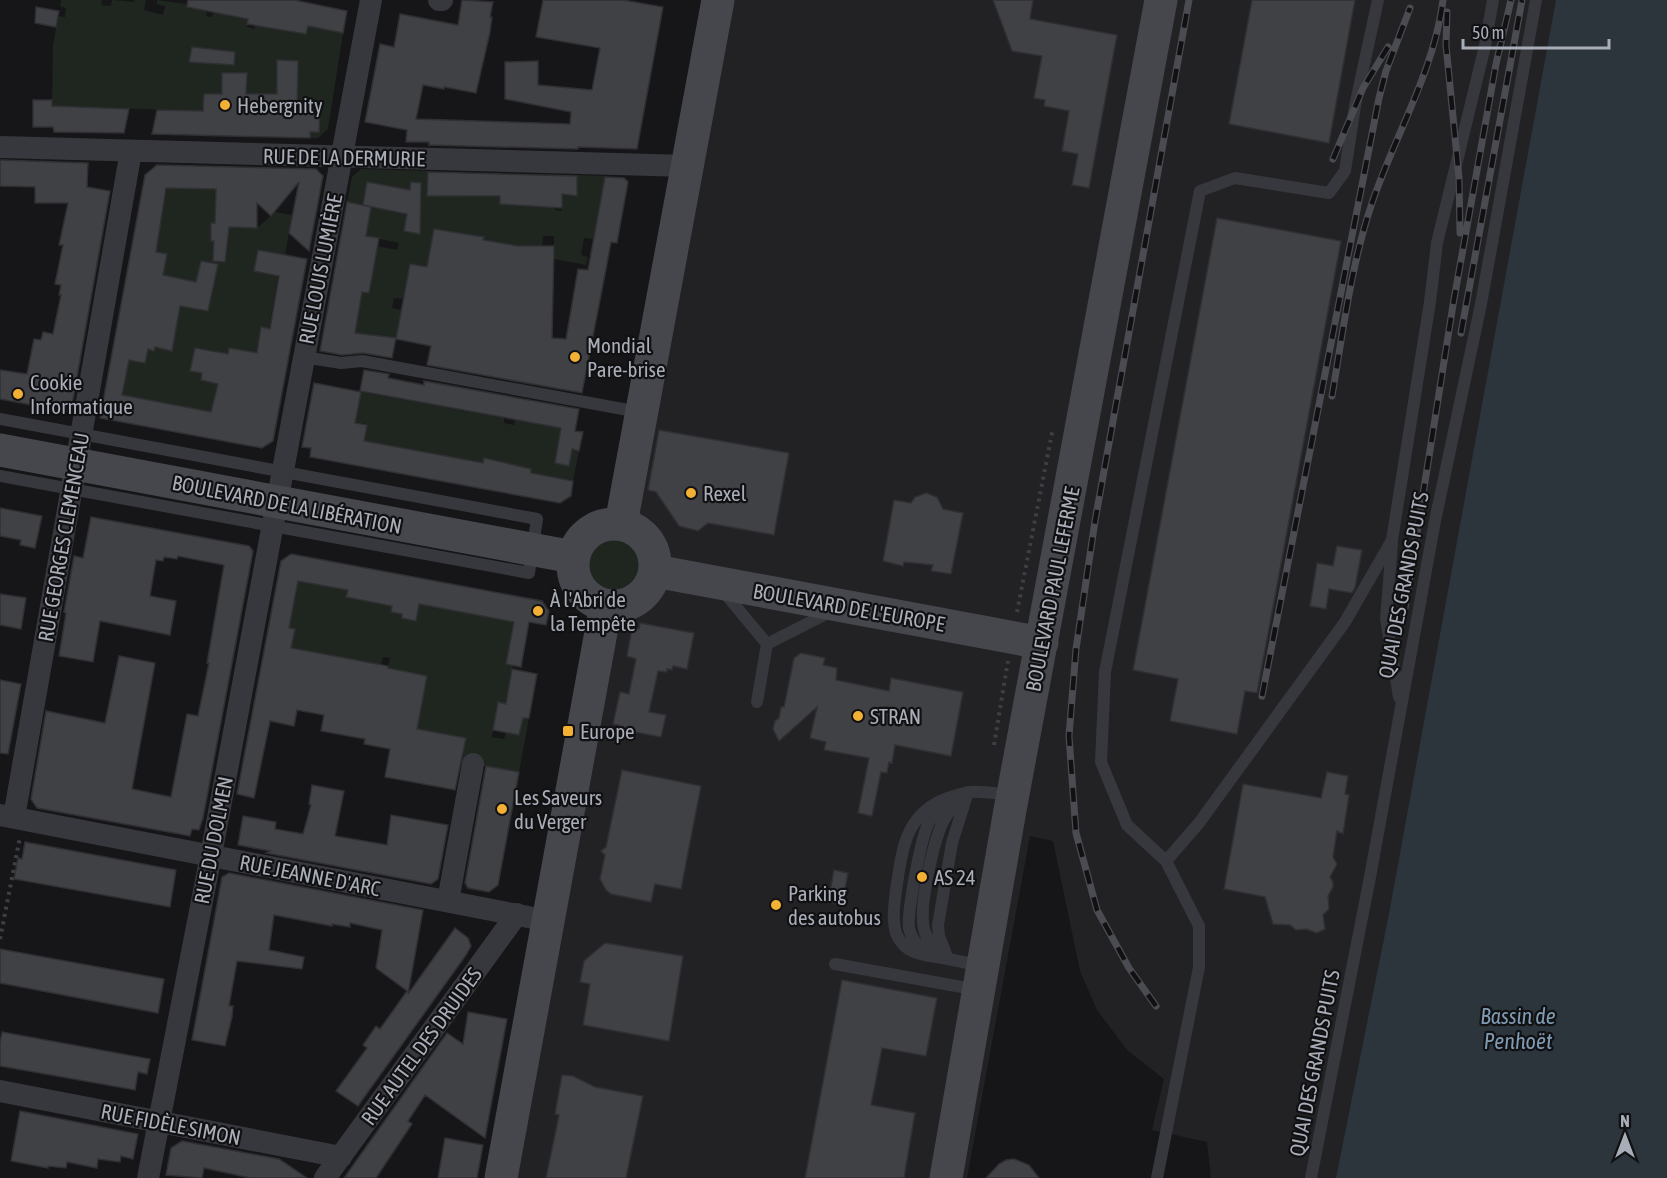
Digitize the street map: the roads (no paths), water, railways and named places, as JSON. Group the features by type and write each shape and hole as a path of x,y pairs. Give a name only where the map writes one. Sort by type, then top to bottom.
{"main road":[{"path":"621,524 718,0"},
{"name":"BOULEVARD PAUL LEFERME","path":"946,1178 1014,795 1161,0"},
{"name":"BOULEVARD DE LA LIBÉRATION","path":"0,450 573,557"},
{"path":"608,524 621,524 633,528 651,546 655,558 655,571 646,591 638,599 617,606 606,605 594,601 584,593 573,570 573,557 582,540 596,528 608,524"},
{"name":"BOULEVARD DE L'EUROPE","path":"655,571 1042,643"},
{"path":"501,1178 606,605"}],"street":[{"name":"RUE LOUIS LUMIÈRE","path":"277,500 371,0"},
{"name":"RUE DE LA DERMURIE","path":"0,147 688,166"},
{"name":"RUE GEORGES CLEMENCEAU","path":"11,821 131,151"},
{"name":"RUE DU DOLMEN","path":"148,1178 277,500"},
{"path":"448,901 473,764"},
{"name":"RUE JEANNE D'ARC","path":"11,821 211,855 549,921"},
{"name":"RUE AUTEL DES DRUIDES","path":"326,1178 517,915"},
{"name":"RUE FIDÈLE SIMON","path":"0,1091 341,1157"}],"lane":[{"path":"1158,1178 1199,967 1199,926 1166,861 1127,825 1101,762 1105,672 1200,191 1235,178 1329,193 1345,171 1355,106 1378,0"},
{"path":"1400,707 1386,619 1392,540 1430,302 1437,243 1485,46 1493,0"},
{"name":"QUAI DES GRANDS PUITS","path":"1311,1178 1435,520 1481,304 1536,0"},
{"path":"304,357 341,363 362,361 642,413"},
{"path":"0,419 76,463"},
{"path":"0,476 76,463"},
{"path":"1166,861 1199,824 1345,622 1392,540"},
{"path":"717,583 767,644 757,702"},
{"path":"767,644 842,606"},
{"path":"948,958 921,954 903,945 896,934 896,894 903,850 909,830 916,819 942,800 968,792 1014,795"},
{"path":"948,958 939,936 938,925 952,843 968,792"},
{"path":"968,792 946,816 937,836 924,902 923,923 927,939 935,948 981,978"},
{"path":"835,964 981,978"}],"water":[{"name":"Bassin de Penhoët","path":"1556,0 1667,0 1667,1178 1336,1178 1388,919"}],"railway":[{"path":"1156,1006 1129,968 1097,910 1076,833 1069,736 1076,649 1095,521 1189,0"},
{"path":"1332,396 1358,250 1381,178 1423,78 1438,27 1443,0"},
{"path":"1405,608 1453,305 1496,64 1511,0"},
{"path":"1461,333 1522,0"},
{"path":"1262,696 1379,98 1386,71 1410,8"},
{"path":"1447,12 1446,45 1459,178 1460,233"},
{"path":"1333,159 1363,88 1388,47"}],"place":[{"name":"Hebergnity","path":"225,105"},
{"name":"Mondial Pare-brise","path":"575,357"},
{"name":"Cookie Informatique","path":"18,394"},
{"name":"Rexel","path":"691,493"},
{"name":"À l'Abri de la Tempête","path":"538,611"},
{"name":"STRAN","path":"858,716"},
{"name":"Europe","path":"568,731"},
{"name":"Les Saveurs du Verger","path":"502,809"},
{"name":"AS 24","path":"922,877"},
{"name":"Parking des autobus","path":"776,905"}]}
